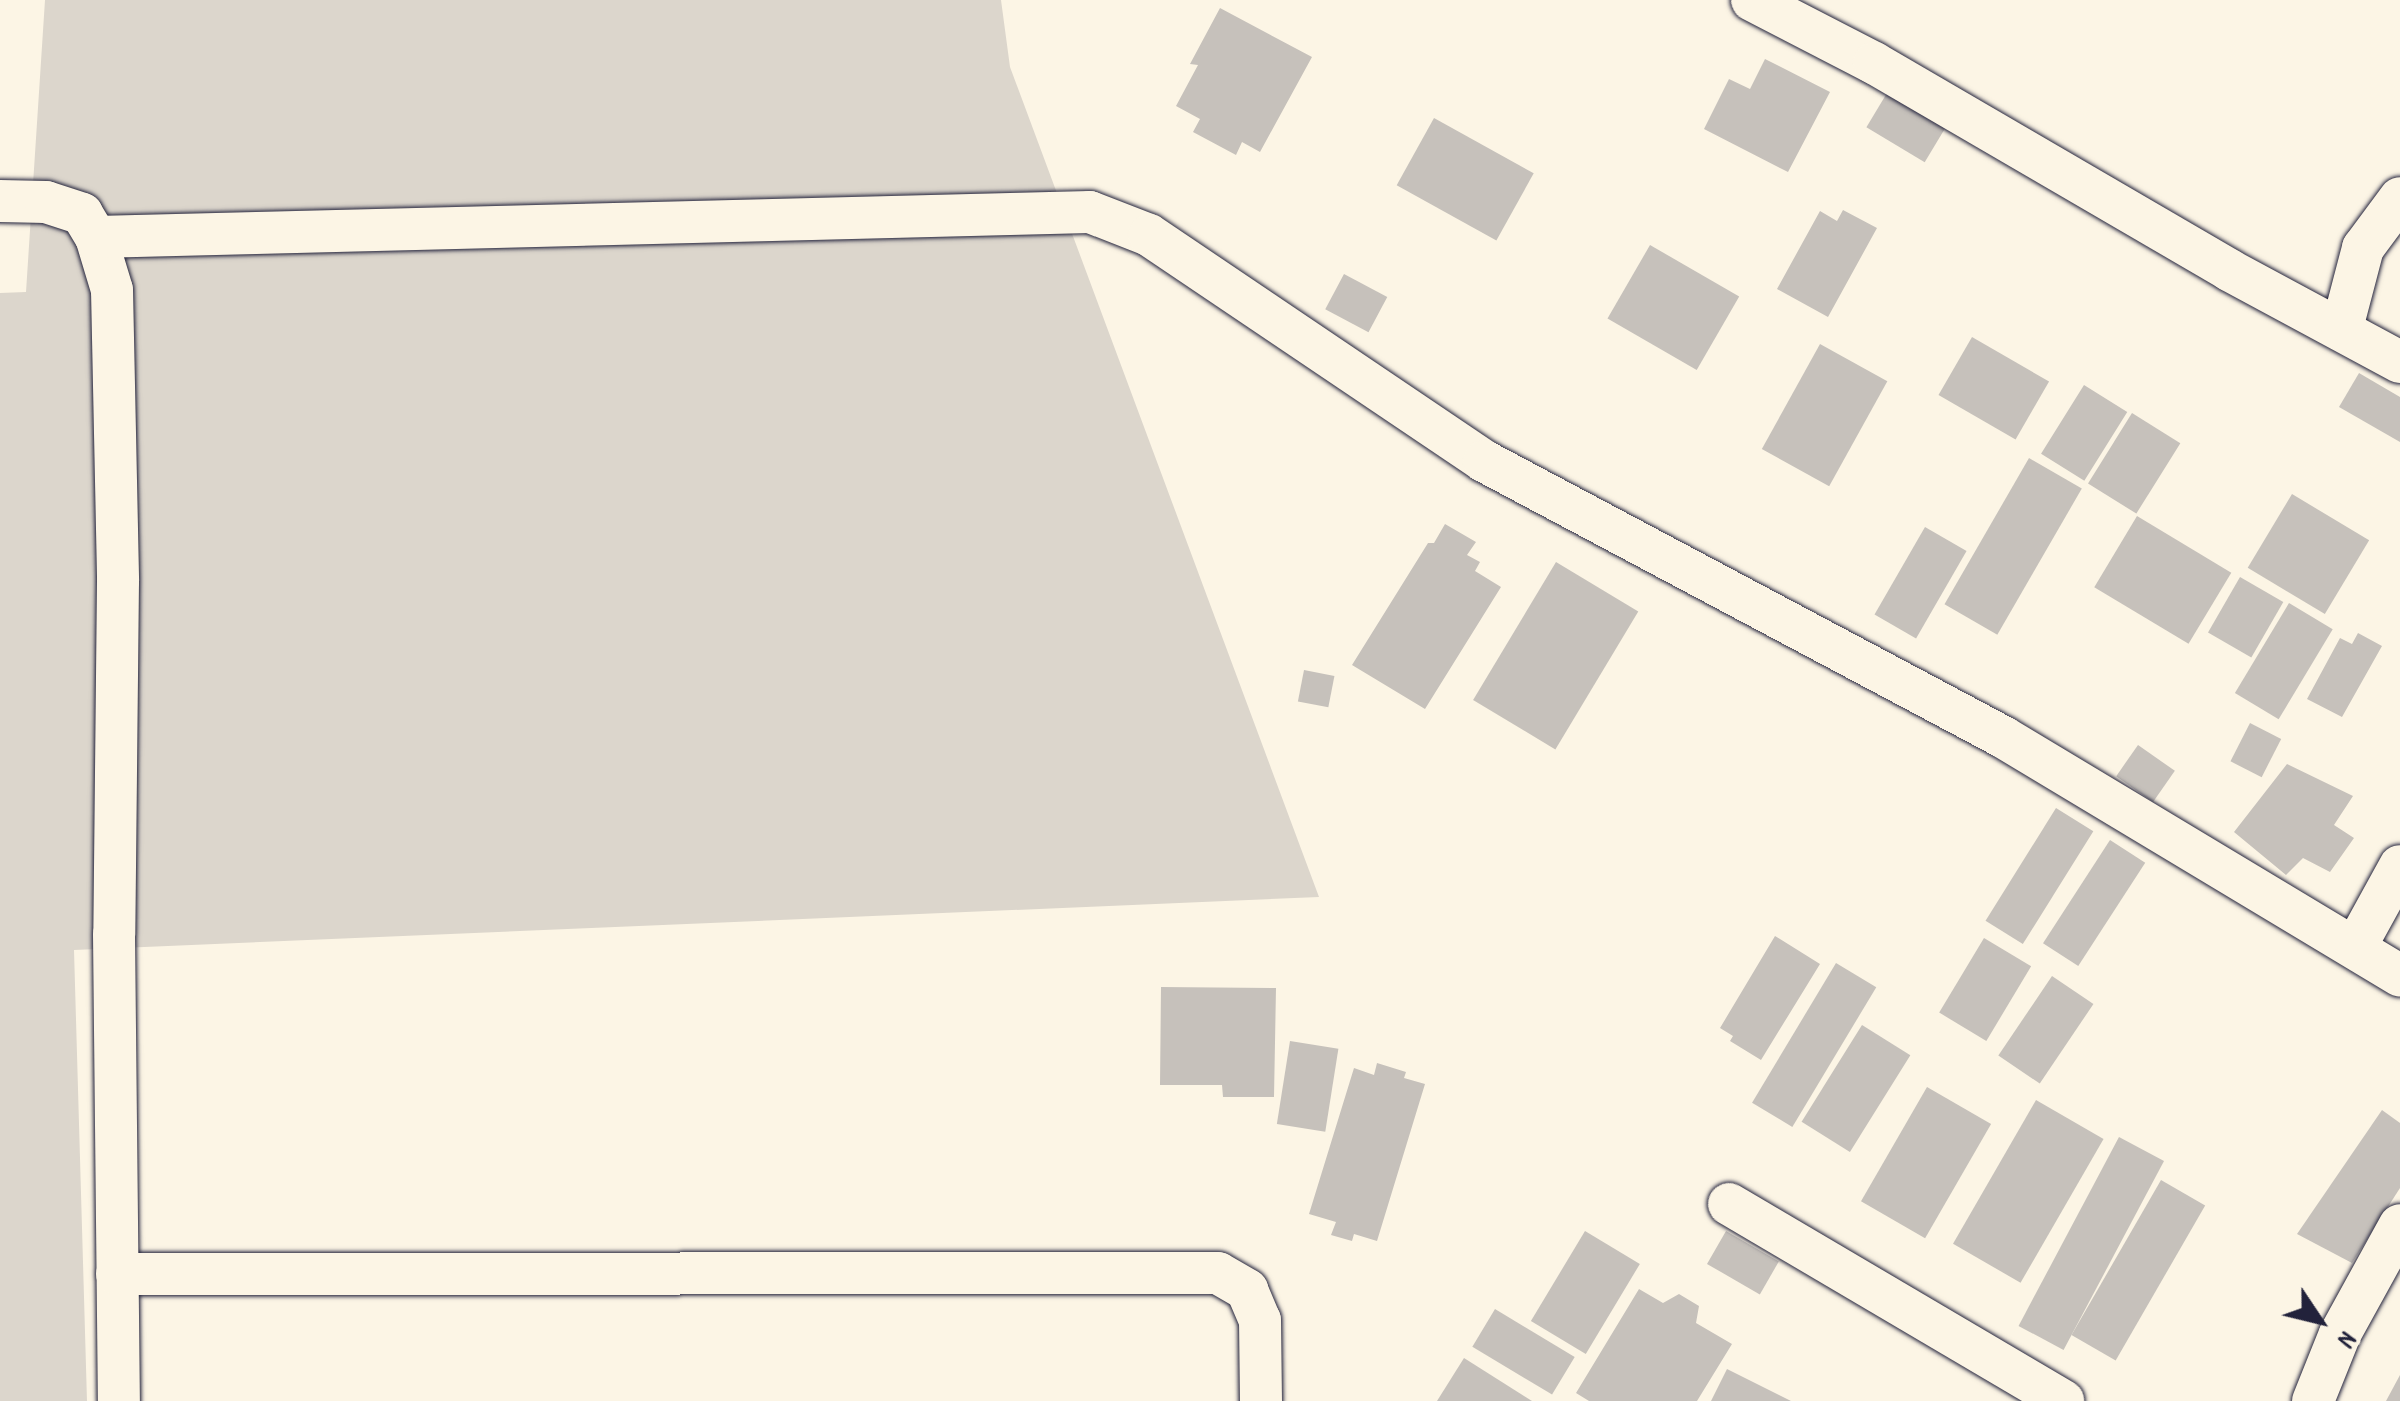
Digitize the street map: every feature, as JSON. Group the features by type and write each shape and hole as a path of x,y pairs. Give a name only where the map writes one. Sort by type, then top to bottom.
{"street":[{"path":"1752,0 1874,64 2229,270 2400,362"},
{"path":"2342,328 2363,248 2400,198"},
{"path":"0,200 46,202 82,214 96,237 112,290 118,580 119,1401"},
{"path":"96,237 1090,212 1149,235 1484,461 2004,737 2400,976"},
{"path":"2356,946 2400,866"},
{"path":"1729,1204 2063,1401"},
{"path":"2312,1401 2340,1334 2400,1225"},
{"path":"117,1274 1218,1274 1247,1290 1260,1320 1261,1401"}],"shaded area":[{"path":"45,0 1001,0 1010,67 1319,897 74,950 87,1401 0,1401 0,293 26,292"}],"building":[{"path":"1220,8 1312,57 1260,152 1242,142 1236,155 1193,132 1200,119 1176,106 1198,65 1190,64"},
{"path":"1765,59 1830,92 1788,172 1704,129 1729,79 1750,89"},
{"path":"1887,93 1945,128 1925,162 1866,127"},
{"path":"1434,118 1534,173 1496,241 1397,185"},
{"path":"1843,210 1877,228 1828,317 1777,289 1820,211 1837,221"},
{"path":"1650,245 1739,297 1697,370 1608,319"},
{"path":"1344,274 1387,297 1368,332 1325,309"},
{"path":"1972,337 2049,382 2016,440 1938,395"},
{"path":"1820,344 1887,381 1829,486 1762,449"},
{"path":"2359,373 2400,397 2400,442 2339,407"},
{"path":"2084,385 2127,412 2084,481 2041,454"},
{"path":"2132,413 2180,443 2136,514 2088,483"},
{"path":"2029,458 2082,488 1997,635 1944,604"},
{"path":"2292,494 2369,540 2325,614 2248,568"},
{"path":"2137,516 2231,573 2189,644 2094,587"},
{"path":"1445,524 1476,542 1467,555 1480,562 1475,571 1501,587 1425,709 1352,665 1428,543 1434,543"},
{"path":"1925,527 1967,551 1916,638 1874,614"},
{"path":"1556,562 1638,611 1555,749 1473,700"},
{"path":"2240,577 2283,602 2251,657 2208,632"},
{"path":"2289,603 2333,629 2279,719 2235,693"},
{"path":"2358,633 2382,646 2342,717 2307,699 2340,638 2352,644"},
{"path":"1304,670 1334,676 1328,707 1298,701"},
{"path":"2250,723 2281,739 2262,777 2230,761"},
{"path":"2138,745 2175,771 2153,802 2116,776"},
{"path":"2287,764 2353,796 2334,825 2354,838 2330,872 2303,858 2286,875 2234,832"},
{"path":"2056,808 2093,831 2023,944 1986,921"},
{"path":"2110,840 2145,863 2078,966 2043,943"},
{"path":"1775,936 1820,964 1761,1060 1730,1041 1733,1036 1720,1028"},
{"path":"1984,938 2031,966 1986,1041 1939,1013"},
{"path":"1836,963 1876,987 1792,1127 1752,1103"},
{"path":"2052,976 2093,1004 2040,1084 1998,1056"},
{"path":"1161,987 1276,988 1274,1097 1223,1097 1222,1085 1160,1085"},
{"path":"1862,1025 1910,1055 1850,1152 1802,1122"},
{"path":"1290,1041 1338,1049 1325,1132 1277,1124"},
{"path":"1377,1063 1406,1072 1404,1078 1425,1084 1377,1241 1354,1234 1352,1241 1331,1235 1336,1222 1309,1214 1354,1068 1374,1075"},
{"path":"1927,1087 1991,1124 1925,1238 1861,1201"},
{"path":"2036,1100 2104,1139 2021,1283 1953,1244"},
{"path":"2382,1110 2400,1123 2400,1188 2352,1263 2297,1234"},
{"path":"2119,1137 2164,1161 2064,1350 2019,1326"},
{"path":"2161,1180 2205,1206 2116,1361 2072,1335"},
{"path":"1585,1231 1640,1264 1586,1354 1531,1321"},
{"path":"1726,1231 1779,1262 1760,1294 1707,1264"},
{"path":"1639,1289 1663,1303 1679,1294 1699,1306 1696,1323 1732,1344 1697,1401 1589,1401 1576,1393"},
{"path":"1495,1309 1575,1357 1552,1395 1472,1347"},
{"path":"1464,1358 1532,1401 1437,1401"},
{"path":"1727,1369 1791,1401 1711,1401"},
{"path":"2400,1375 2400,1401 2386,1401"}]}
